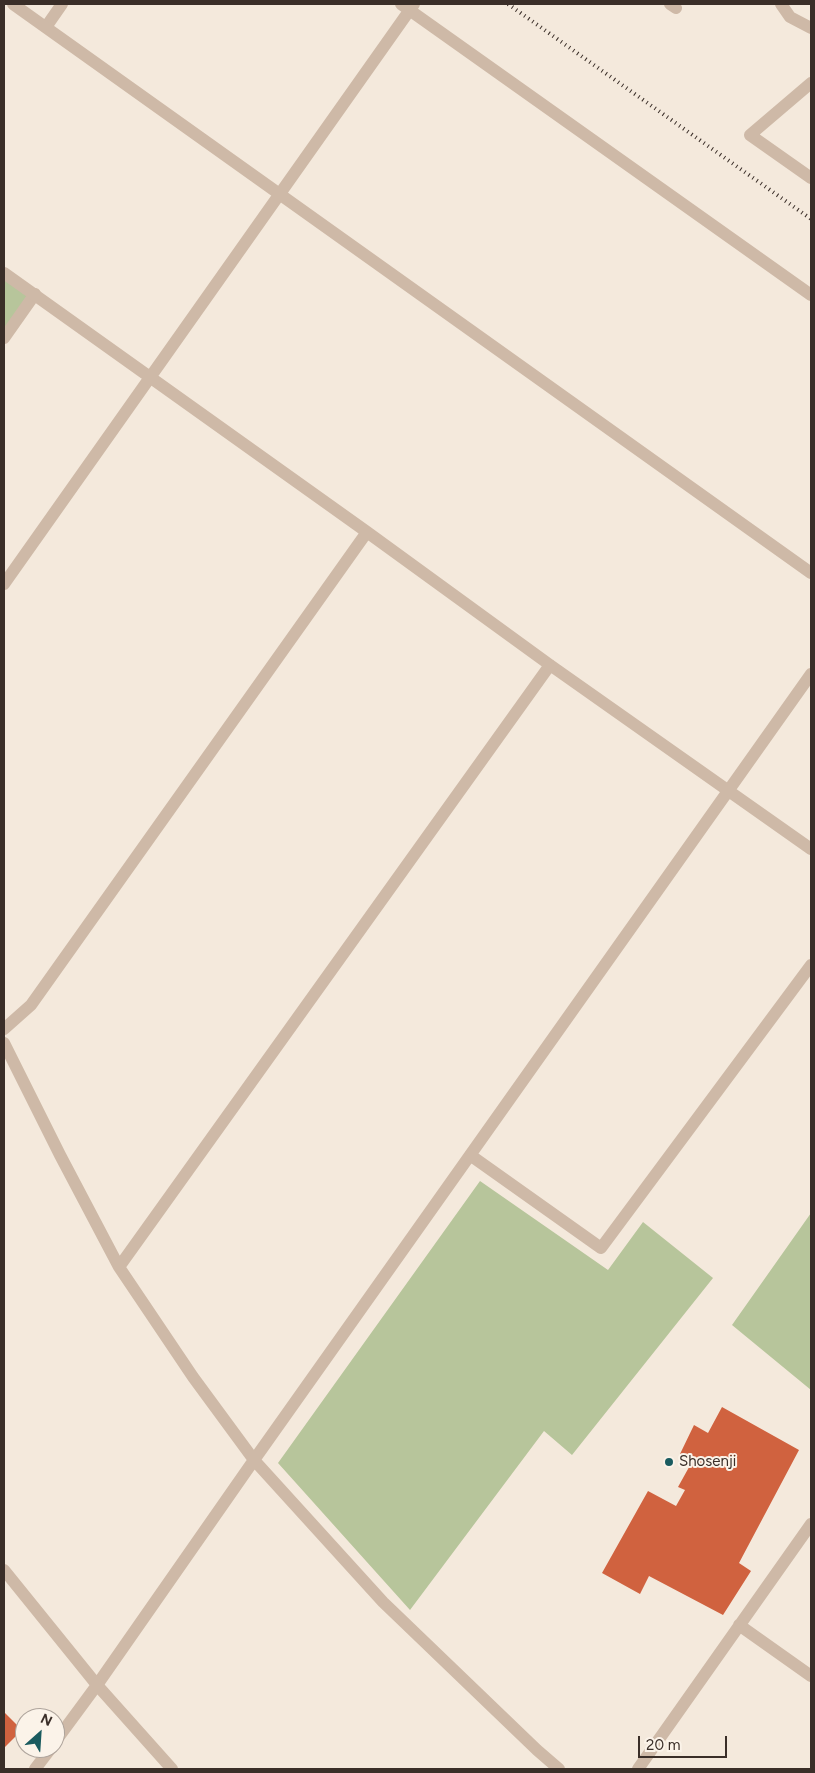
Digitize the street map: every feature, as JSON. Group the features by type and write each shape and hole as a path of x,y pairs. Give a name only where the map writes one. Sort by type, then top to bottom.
{"street":[{"path":"13,4 811,573"},
{"path":"46,27 62,4"},
{"path":"781,4 790,17 811,28"},
{"path":"4,584 408,6 811,295"},
{"path":"811,83 750,135 811,178"},
{"path":"4,272 550,665 811,850"},
{"path":"4,338 35,294"},
{"path":"4,1030 31,1005 367,532"},
{"path":"119,1267 550,665"},
{"path":"65,1728 811,674"},
{"path":"470,1155 601,1248 811,965"},
{"path":"4,1043 60,1156 119,1267 193,1377 254,1460 383,1602 559,1769"},
{"path":"638,1769 811,1524"},
{"path":"4,1570 97,1685 172,1769"},
{"path":"739,1625 811,1676"},
{"path":"35,1769 43,1758"}],"green space":[{"path":"4,273 35,294 4,338"},
{"path":"480,1181 608,1270 643,1222 713,1278 572,1455 544,1431 410,1610 278,1463"},
{"path":"811,1213 811,1390 732,1325"}],"building":[{"path":"722,1407 799,1450 739,1563 751,1571 723,1615 649,1576 640,1594 602,1573 648,1491 676,1506 685,1490 678,1487 693,1460 680,1454 694,1425 708,1433"},
{"path":"4,1712 15,1723 15,1737 4,1748"}],"railway":[{"path":"508,4 811,219"}],"place":[{"name":"Shosenji","path":"669,1462"}]}
